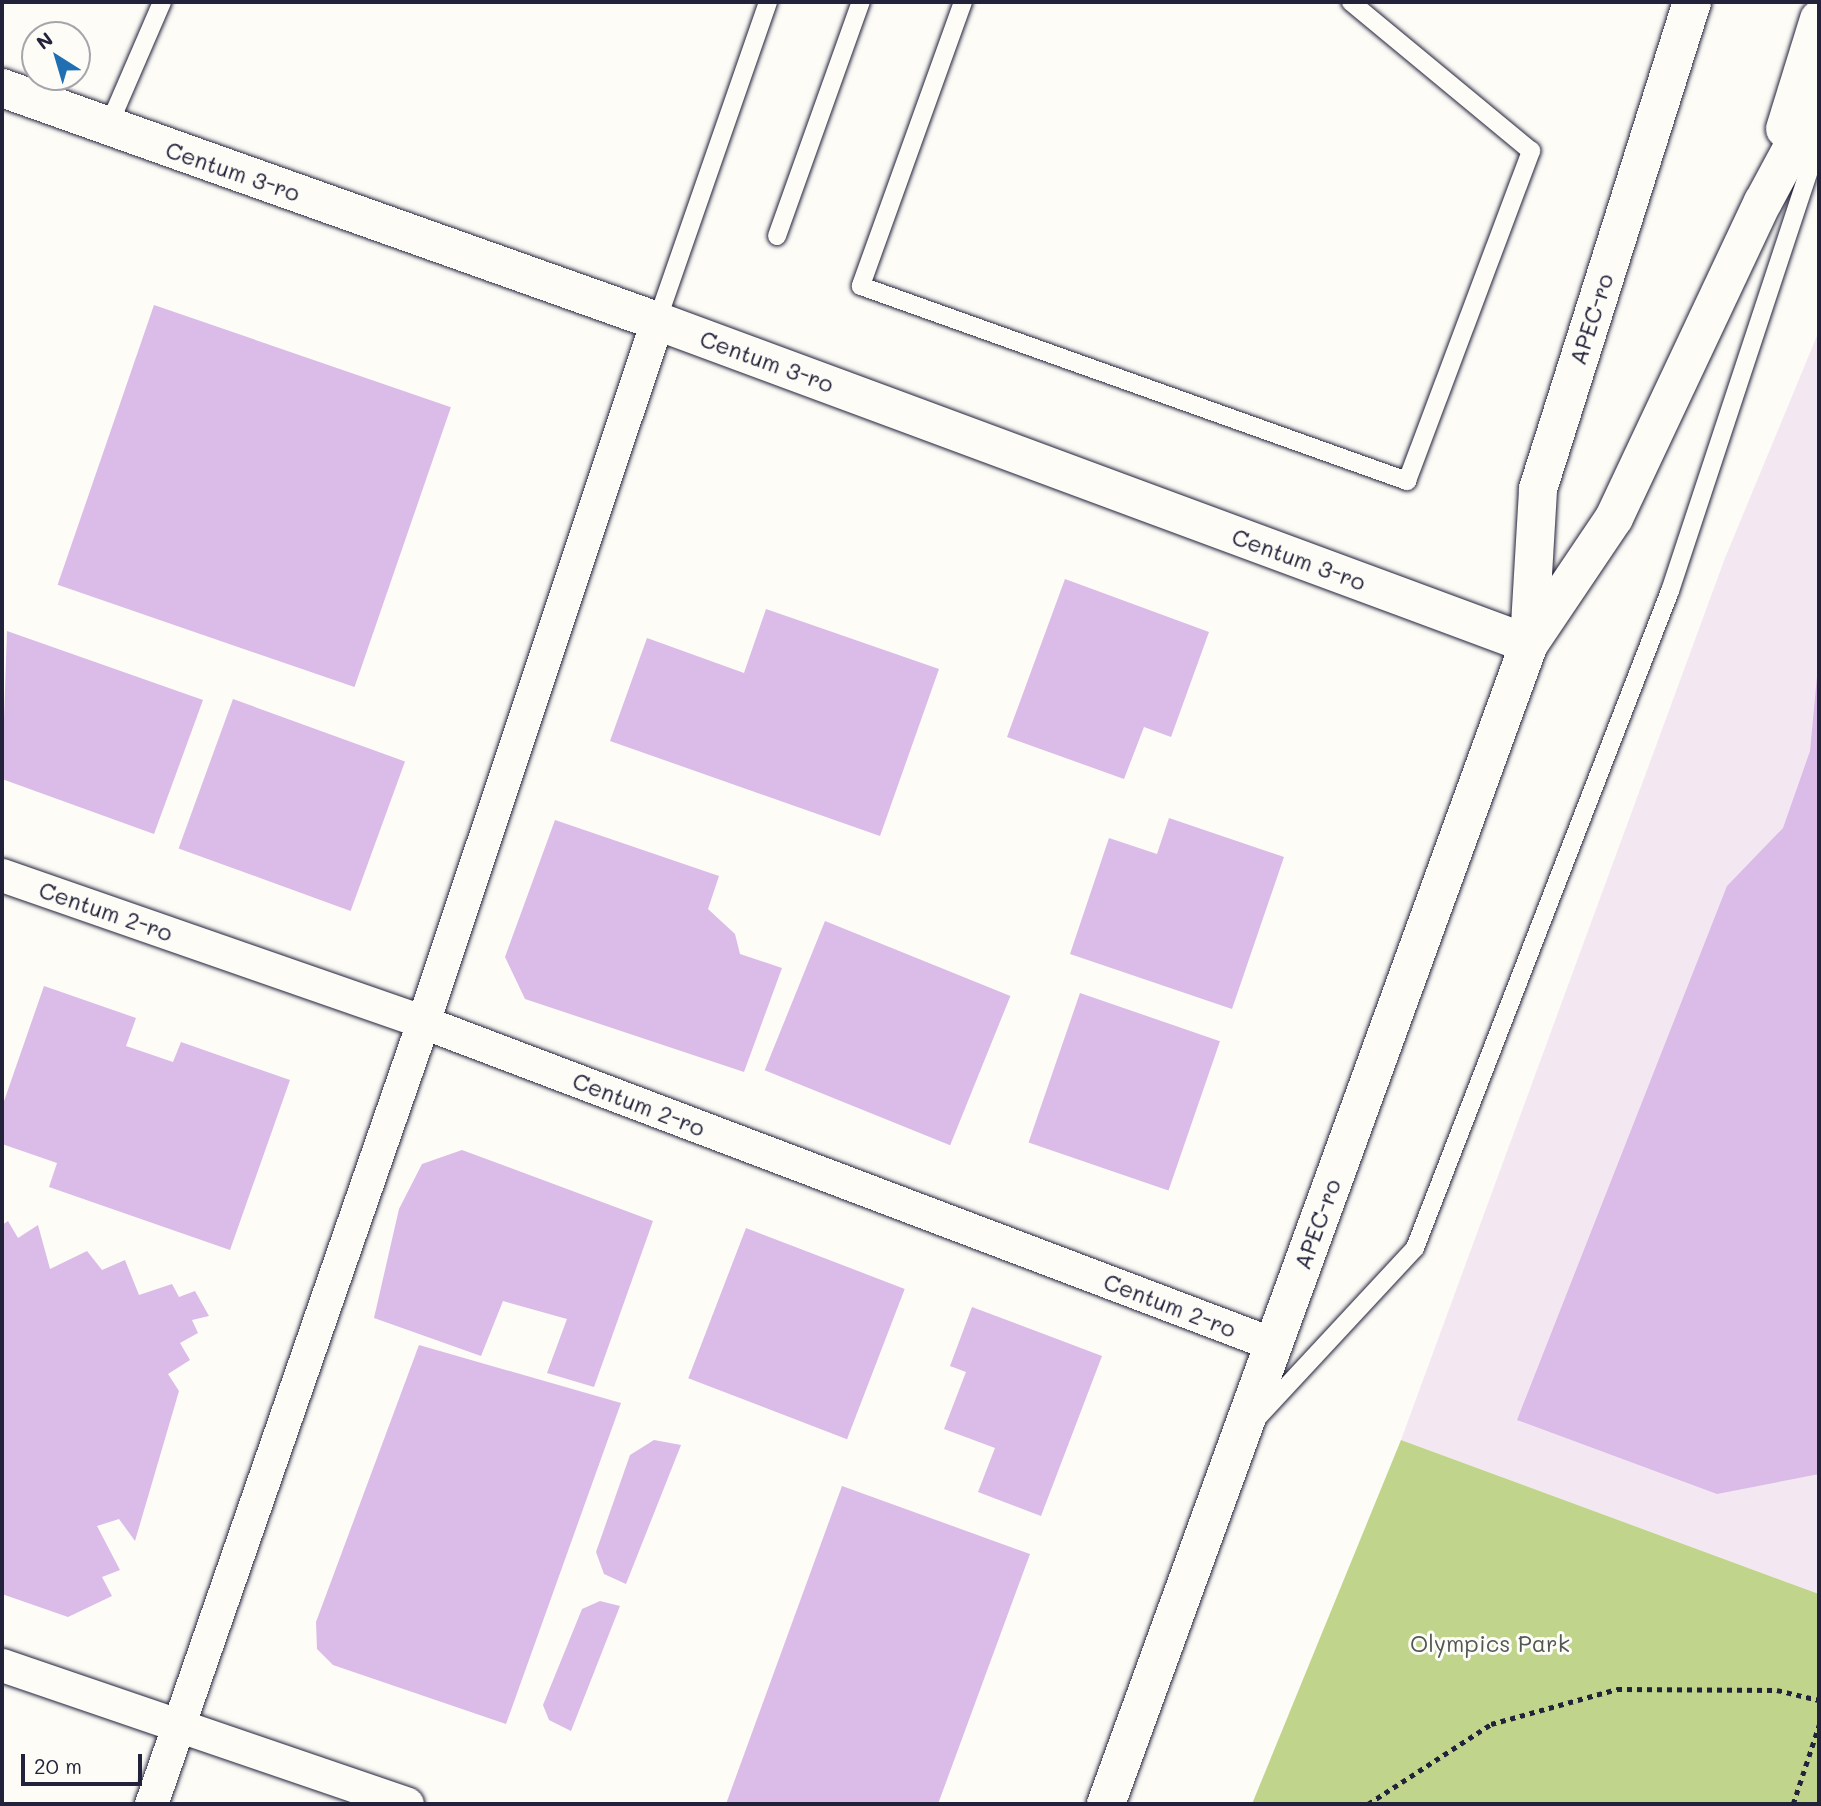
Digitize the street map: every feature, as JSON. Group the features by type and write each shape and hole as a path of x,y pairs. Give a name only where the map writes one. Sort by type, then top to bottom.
{"main road":[{"name":"APEC-ro","path":"1529,644 1538,489 1692,2"},
{"path":"1763,202 1819,19"},
{"name":"Centum 3-ro","path":"2,88 657,321 1529,644"},
{"name":"APEC-ro","path":"1106,1804 1529,644 1614,518 1763,202 1819,99"}],"street":[{"path":"150,1804 423,1022 657,321"},
{"name":"Centum 2-ro","path":"2,875 423,1022 1273,1344"},
{"path":"2,1665 407,1804"}],"lane":[{"path":"108,127 162,2"},
{"path":"657,321 768,2"},
{"path":"777,236 860,2"},
{"path":"963,2 862,286 1407,481 1531,151 1351,2"},
{"path":"1240,1437 1415,1248 1670,591 1819,140"}],"path":[{"path":"1368,1804 1491,1724 1617,1689 1777,1690 1819,1700"},
{"path":"1793,1804 1819,1725"}],"shaded area":[{"path":"1819,331 1819,1594 1401,1440 1725,558"}],"green space":[{"name":"Olympics Park","path":"1401,1440 1819,1594 1819,1804 1252,1804"}],"building":[{"path":"154,305 451,407 355,687 58,585"},
{"path":"1065,579 1209,632 1171,737 1144,727 1124,779 1007,737"},
{"path":"766,609 939,669 880,836 610,741 647,638 744,673"},
{"path":"7,631 203,700 154,834 2,779"},
{"path":"1819,655 1819,1474 1717,1494 1517,1420 1727,886 1783,828 1810,751"},
{"path":"233,699 405,762 351,911 179,848"},
{"path":"1169,818 1284,857 1232,1009 1070,954 1109,838 1157,854"},
{"path":"555,820 719,876 708,909 735,934 740,954 782,968 744,1072 525,999 505,957"},
{"path":"825,921 1010,996 950,1145 765,1070"},
{"path":"44,986 136,1018 126,1046 173,1062 181,1042 290,1080 230,1250 49,1187 57,1163 2,1144 2,1107"},
{"path":"1080,993 1220,1041 1168,1191 1029,1142"},
{"path":"462,1150 653,1221 594,1387 547,1373 567,1319 503,1301 481,1356 374,1318 399,1209 422,1164"},
{"path":"8,1221 18,1238 38,1225 50,1269 87,1251 102,1270 125,1260 139,1295 172,1284 179,1297 195,1291 209,1316 192,1320 198,1333 180,1343 190,1360 168,1374 179,1391 135,1541 119,1519 97,1526 120,1570 102,1577 112,1596 68,1617 2,1594 2,1225"},
{"path":"746,1228 905,1289 847,1439 688,1378"},
{"path":"972,1307 1102,1356 1041,1516 978,1492 995,1448 944,1429 966,1372 950,1366"},
{"path":"419,1345 621,1403 506,1724 333,1665 317,1649 316,1622"},
{"path":"654,1440 681,1445 626,1584 604,1574 596,1552 630,1455"},
{"path":"842,1486 1030,1554 938,1804 726,1804"},
{"path":"600,1601 620,1606 571,1731 549,1720 543,1705 582,1609"}]}
